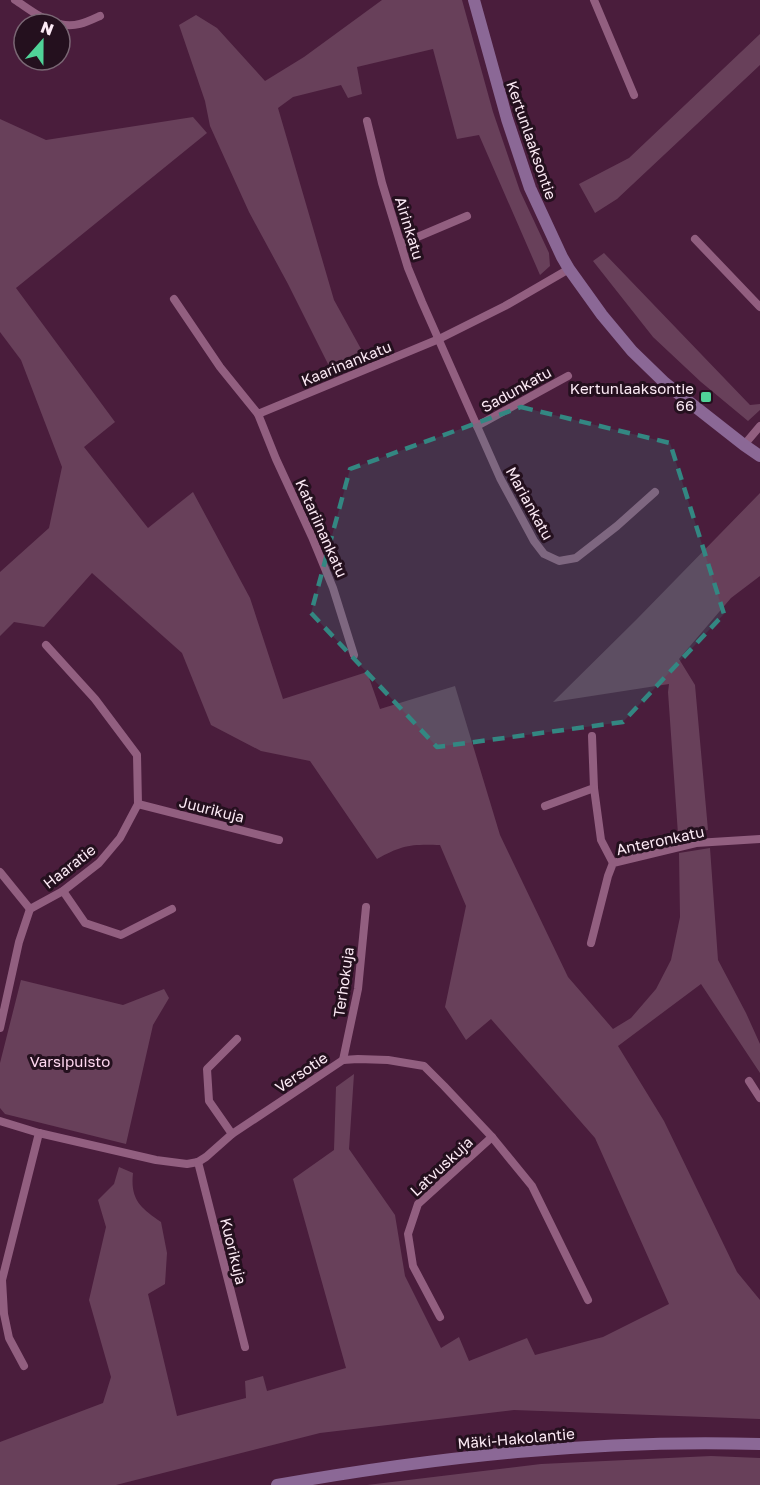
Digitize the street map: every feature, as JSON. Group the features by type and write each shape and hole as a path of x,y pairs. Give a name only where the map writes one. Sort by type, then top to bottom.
{"street":[{"path":"15,0 32,12"},
{"name":"Kertunlaaksontie","path":"474,0 507,119 530,188 562,257 602,315 632,351 665,383 760,456"},
{"path":"594,0 634,95"},
{"path":"72,26 81,25 100,16"},
{"name":"Airinkatu","path":"367,121 382,183 408,268 439,339"},
{"path":"401,244 467,216"},
{"path":"695,239 760,307"},
{"name":"Kaarinankatu","path":"258,414 439,339 505,306 569,268"},
{"path":"174,298 220,367 258,414"},
{"name":"Mariankatu","path":"439,339 500,478 534,541 544,554 559,561 576,558 655,492"},
{"name":"Sadunkatu","path":"477,426 568,376"},
{"name":"Katariinankatu","path":"258,414 333,588 354,655"},
{"path":"744,445 760,426"},
{"name":"Haaratie","path":"30,909 63,891 99,863 120,838 138,804 137,755 95,699 46,645"},
{"path":"592,736 594,788 601,840 613,863"},
{"path":"545,806 594,788"},
{"name":"Juurikuja","path":"138,804 279,840"},
{"name":"Anteronkatu","path":"591,943 613,863 696,843 760,839"},
{"path":"0,872 30,909 19,942 0,1028"},
{"path":"63,891 85,923 121,935 172,909"},
{"name":"Terhokuja","path":"343,1060 358,989 366,907"},
{"path":"232,1134 209,1101 207,1070 237,1039"},
{"name":"Versotie","path":"198,1162 232,1134 343,1060 388,1060 424,1066 492,1137 532,1186 588,1300"},
{"path":"748,1081 760,1098"},
{"path":"0,1121 39,1133 156,1160 187,1164 198,1162"},
{"path":"24,1366 9,1338 4,1314 2,1280 39,1133"},
{"name":"Latvuskuja","path":"440,1317 413,1266 408,1234 418,1204 492,1137"},
{"name":"Kuorikuja","path":"198,1162 245,1347"},
{"name":"Mäki-Hakolantie","path":"277,1485 387,1467 555,1449 651,1443 760,1444"}],"highlighted area":[{"path":"521,407 670,443 724,614 623,722 437,747 311,613 350,469"}],"green space":[{"path":"382,0 462,0 493,112 520,191 549,253 550,266 540,275 479,135 457,139 433,49 357,67 362,94 348,98 341,85 293,97 278,108 334,300 366,358 331,370 249,212 210,126 205,101 179,25 196,15 217,28 265,81 304,57"},
{"path":"760,34 760,65 617,199 595,213 579,184 629,158"},
{"path":"193,117 207,133 16,288 115,422 84,447 148,528 193,492 250,598 283,699 367,672 380,709 455,686 500,835 568,977 613,1029 631,1018 656,989 671,960 680,917 679,853 710,848 718,960 760,1044 760,1073 701,984 618,1046 664,1121 737,1272 760,1300 760,1419 514,1410 320,1433 116,1485 0,1485 0,1442 103,1403 111,1377 89,1300 106,1227 98,1200 114,1184 119,1167 133,1173 135,1197 148,1212 161,1222 167,1253 165,1284 148,1294 177,1416 246,1398 245,1381 263,1376 267,1391 346,1368 293,1179 334,1150 336,1087 354,1074 349,1149 395,1215 405,1276 441,1348 459,1337 469,1361 527,1338 535,1355 603,1337 669,1304 595,1138 491,1019 466,1040 445,1007 466,906 440,845 407,846 377,859 310,761 261,751 211,725 182,653 92,573 44,627 14,622 0,636 0,572 49,528 62,467 21,360 0,332 0,119 46,140"},
{"path":"604,253 750,405 760,404 760,410 748,421 701,382 653,337 593,261"},
{"path":"760,493 760,576 731,598 679,659 695,685 708,830 678,834 669,684 553,702"},
{"name":"Varsipuisto","path":"21,980 123,1005 164,989 169,998 153,1025 126,1144 5,1114 0,1108 0,1063"},
{"path":"711,1456 760,1458 760,1485 367,1485 541,1464"}],"place":[{"name":"Kertunlaaksontie 66","path":"706,397"}]}
